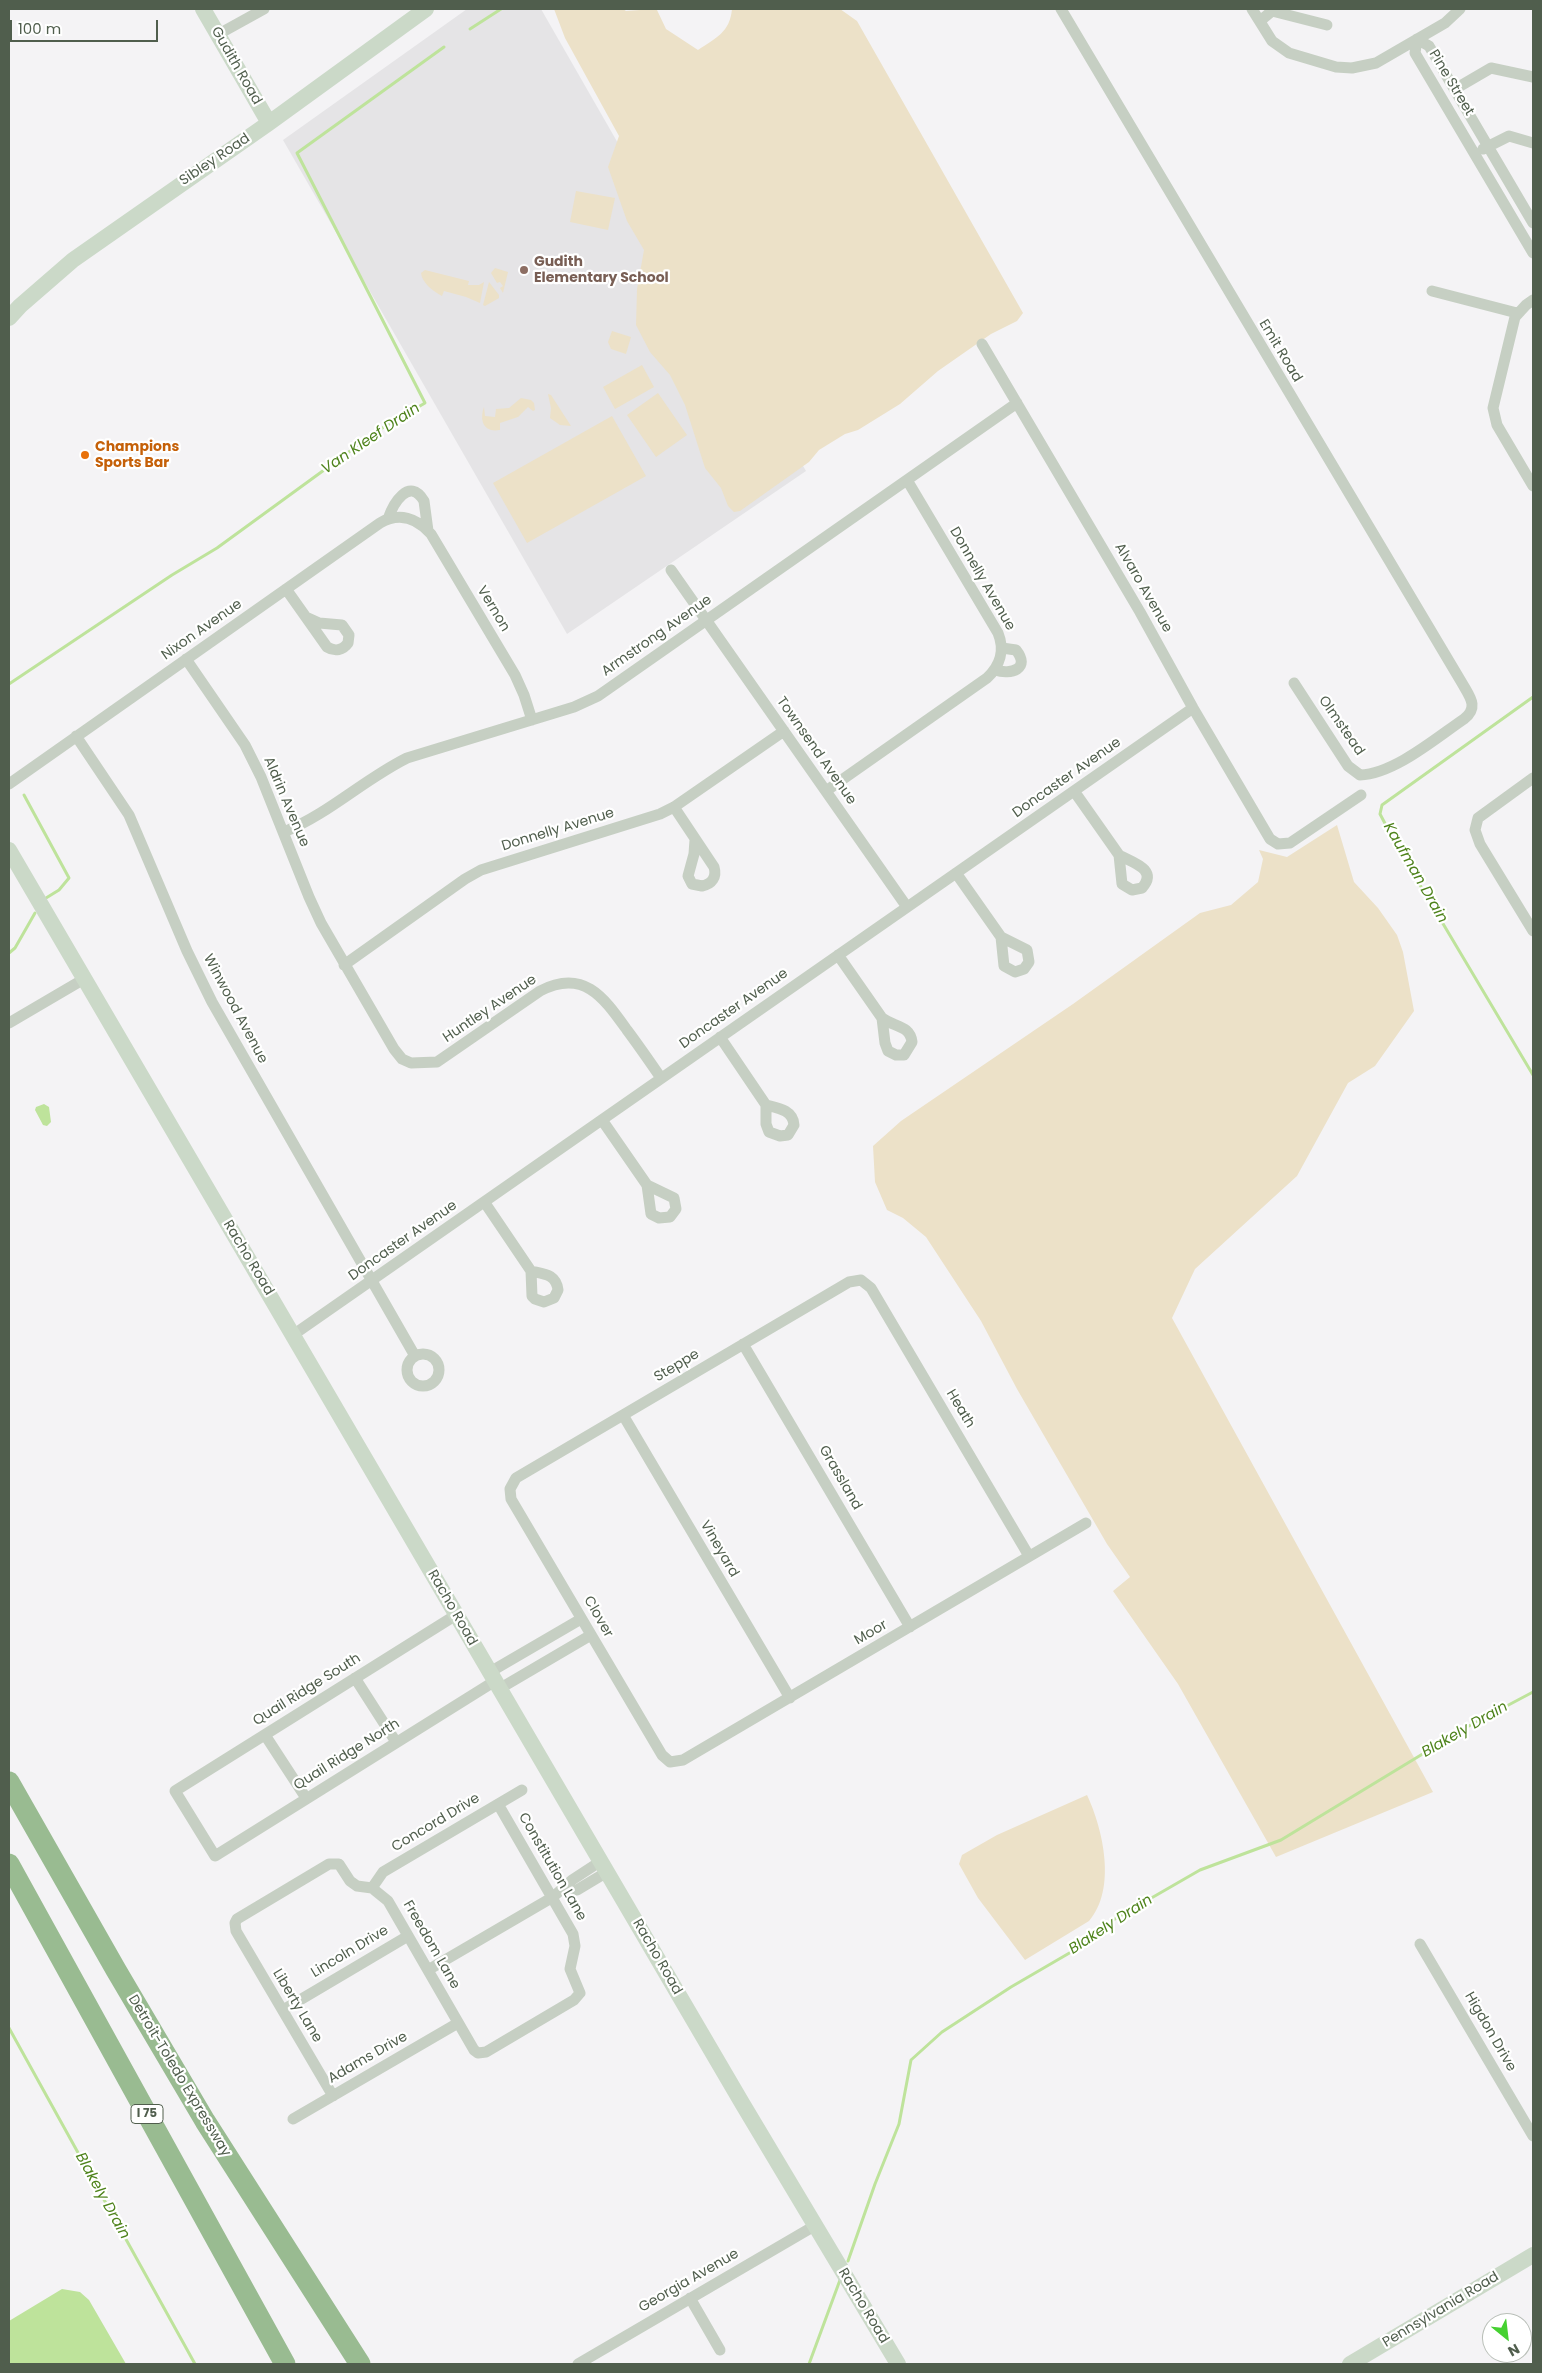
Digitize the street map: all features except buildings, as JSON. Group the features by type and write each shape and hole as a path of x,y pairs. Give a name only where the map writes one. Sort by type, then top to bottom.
{"highway":[{"name":"Detroit-Toledo Expressway","path":"9,1782 205,2121 360,2364"},
{"name":"I 75","path":"9,1864 285,2364"}],"street":[{"name":"Gudith Road","path":"203,9 269,123"},
{"path":"217,35 264,9"},
{"name":"Sibley Road","path":"9,318 20,306 73,260 269,123 426,9"},
{"name":"Emit Road","path":"1061,9 1472,701 1473,708 1471,714 1406,757 1371,774"},
{"path":"1252,9 1272,40 1289,53 1344,68 1363,67 1376,62 1451,19 1460,9"},
{"path":"1260,21 1272,10 1327,25"},
{"name":"Pine Street","path":"1533,223 1429,46 1417,39 1415,53 1533,253"},
{"path":"1454,89 1492,68 1533,77"},
{"path":"1450,112 1463,104"},
{"path":"1474,153 1509,136 1533,142"},
{"path":"1519,229 1533,223"},
{"path":"1432,291 1517,313"},
{"path":"1533,300 1517,313 1493,402 1493,413 1497,425 1533,486"},
{"name":"Alvaro Avenue","path":"982,344 1140,612 1193,708 1270,838 1278,844 1290,843 1361,795"},
{"name":"Armstrong Avenue","path":"284,832 318,817 384,771 408,758 574,707 598,696 704,615 907,480 1017,404"},
{"name":"Donnelly Avenue","path":"907,480 998,633 1002,648 995,670"},
{"path":"388,519 401,495 414,492 424,501 428,531"},
{"name":"Vernon","path":"388,519 400,517 417,521 428,531 515,675 532,720"},
{"name":"Nixon Avenue","path":"9,784 388,519"},
{"name":"Townsend Avenue","path":"671,570 908,907"},
{"path":"286,589 308,618"},
{"path":"826,791 987,678 995,670 1012,672 1020,664 1020,657 1016,650 1002,648"},
{"name":"Aldrin Avenue","path":"186,659 245,745 261,776 309,897 344,965"},
{"name":"Olmstead","path":"1294,683 1348,766 1360,775 1371,774"},
{"name":"Doncaster Avenue","path":"294,1335 1193,708"},
{"name":"Donnelly Avenue","path":"344,965 481,870 648,818 674,807 784,731"},
{"name":"Winwood Avenue","path":"76,736 130,814 187,951 212,1002 415,1356"},
{"path":"1533,778 1478,818 1475,826 1475,833 1480,844 1529,914 1533,931"},
{"path":"1074,791 1119,855"},
{"path":"674,807 694,840"},
{"name":"Racho Road","path":"9,850 294,1335 494,1681 898,2364"},
{"path":"956,873 1000,937"},
{"path":"838,955 882,1018"},
{"name":"Huntley Avenue","path":"344,965 394,1049 402,1059 411,1063 423,1064 444,1058 540,991 551,986 567,983 584,985 605,999 661,1078"},
{"path":"9,1023 84,979"},
{"path":"720,1037 766,1105"},
{"path":"602,1120 647,1185"},
{"path":"485,1203 531,1271"},
{"name":"Steppe","path":"511,1484 516,1478 849,1282 861,1280"},
{"name":"Heath","path":"861,1280 871,1288 1029,1556"},
{"name":"Grassland","path":"743,1344 910,1627"},
{"name":"Vineyard","path":"623,1415 790,1698"},
{"name":"Clover","path":"511,1484 509,1494 511,1499 662,1755 670,1762"},
{"name":"Moor","path":"670,1762 683,1760 1086,1523"},
{"name":"Quail Ridge South","path":"215,1856 175,1791 456,1615"},
{"path":"494,1681 581,1619"},
{"path":"494,1681 591,1635"},
{"path":"355,1678 396,1742"},
{"name":"Quail Ridge North","path":"215,1856 494,1681"},
{"path":"265,1735 306,1798"},
{"name":"Concord Drive","path":"372,1888 383,1872 522,1790"},
{"name":"Constitution Lane","path":"494,2047 574,2000 580,1993 570,1969 574,1942 571,1930 498,1804"},
{"name":"Freedom Lane","path":"236,1931 235,1923 241,1915 328,1864 339,1864 357,1886 372,1888 388,1901 458,2023 478,2053 486,2052 494,2047"},
{"path":"428,1970 563,1890 577,1890 604,1867"},
{"name":"Liberty Lane","path":"236,1931 333,2096"},
{"name":"Lincoln Drive","path":"283,2010 408,1936"},
{"name":"Higdon Drive","path":"1420,1944 1533,2136"},
{"name":"Adams Drive","path":"293,2119 458,2023"},
{"name":"Georgia Avenue","path":"578,2364 816,2225"},
{"name":"Pennsylvania Road","path":"1350,2364 1533,2255"},
{"path":"690,2298 720,2350"}],"shaded area":[{"name":"Gudith Elementary School","path":"467,9 541,9 806,471 567,634 283,140"},
{"path":"554,9 623,9 626,11 654,9 657,10 666,29 698,50 721,34 731,17 732,9 840,9 857,21 1023,313 1017,321 991,334 938,371 900,404 858,430 845,434 819,450 809,462 740,511 734,512 728,506 721,488 705,468 685,405 670,375 650,352 636,325 637,289 644,250 627,221 608,167 619,136 565,38"},
{"path":"576,191 615,198 608,230 570,222"},
{"path":"495,268 508,272 503,293 500,288 503,286 500,282 497,283 491,273"},
{"path":"425,270 469,281 468,285 479,285 484,282 480,303 444,291 442,296 423,280 421,273"},
{"path":"489,282 499,295 499,298 485,306 483,305"},
{"path":"612,331 631,337 626,354 611,349 608,342"},
{"path":"642,365 654,387 615,409 603,387"},
{"path":"658,393 687,435 656,457 627,415"},
{"path":"548,394 551,395 571,426 560,425 550,418 551,408"},
{"path":"521,398 531,400 534,403 535,410 533,411 528,407 518,417 500,423 500,430 490,430 484,425 482,417 484,407 485,416 495,417 496,409 509,408"},
{"path":"612,416 646,476 527,543 493,483"},
{"path":"1337,825 1354,882 1378,908 1397,935 1403,952 1414,1011 1375,1066 1348,1083 1297,1176 1195,1269 1172,1318 1433,1792 1276,1857 1178,1684 1113,1591 1130,1577 1107,1544 1017,1389 981,1321 926,1237 903,1218 887,1210 875,1182 873,1146 901,1121 1073,1004 1200,913 1231,905 1258,882 1263,859 1259,850 1287,857"},
{"path":"44,1104 49,1107 51,1122 47,1126 43,1125 35,1110 36,1107"},
{"path":"1087,1795 1098,1825 1104,1859 1103,1893 1098,1908 1089,1921 1025,1960 978,1898 959,1864 962,1855 997,1835"},
{"path":"62,2289 80,2292 89,2300 126,2364 9,2364 9,2321"}],"waterway":[{"name":"Van Kleef Drain","path":"470,29 501,9"},
{"name":"Van Kleef Drain","path":"9,684 172,575 217,548 379,430 425,403 297,153 444,47"},
{"name":"Kaufman Drain","path":"1533,697 1382,805 1380,814 1398,848 1533,1075"},
{"name":"Van Kleef Drain","path":"24,795 69,878 59,890 46,898"},
{"name":"Van Kleef Drain","path":"9,953 15,948 35,913"},
{"name":"Blakely Drain","path":"848,2261 875,2184 899,2124 911,2060 942,2032 1011,1987 1078,1948 1108,1923 1200,1870 1281,1840 1467,1727 1533,1692"},
{"name":"Blakely Drain","path":"9,2028 195,2364"},
{"name":"Blakely Drain","path":"809,2364 840,2280"}],"place":[{"name":"Gudith Elementary School","path":"524,270"},
{"name":"Champions Sports Bar","path":"85,455"}]}
